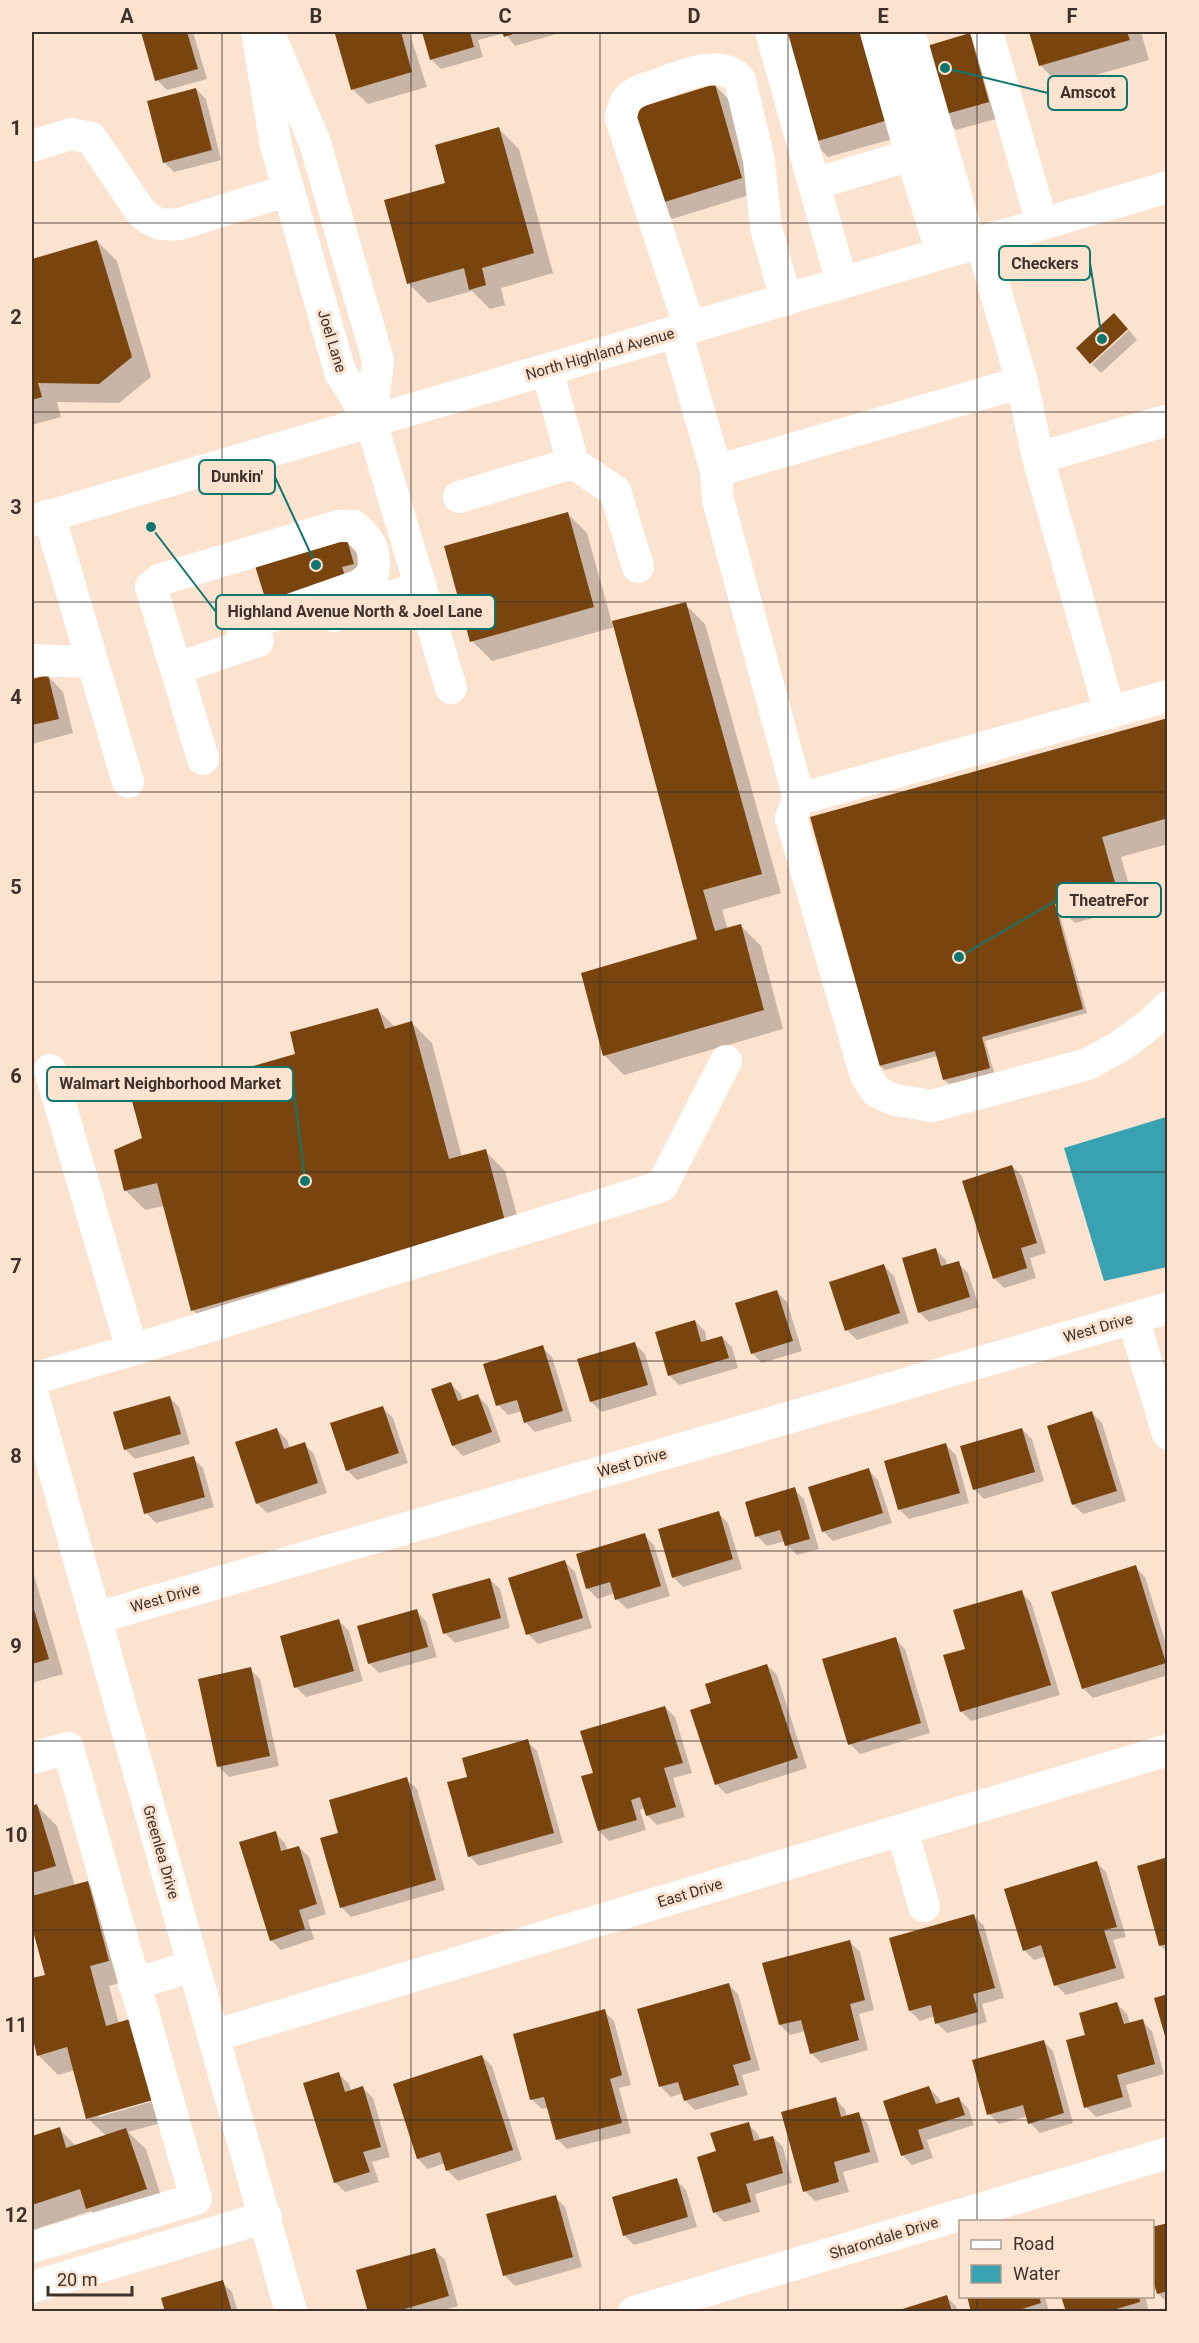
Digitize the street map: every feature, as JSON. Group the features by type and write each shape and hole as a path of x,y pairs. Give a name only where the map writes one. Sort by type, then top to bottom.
{"street":[{"name":"Joel Lane","path":"257,32 276,146 340,372 371,422"},
{"path":"268,32 315,143 378,360 371,422 451,688"},
{"path":"771,32 842,283"},
{"path":"876,32 911,155 964,247 1022,382 1038,458 1110,713"},
{"path":"909,32 964,247"},
{"path":"987,32 1042,224"},
{"path":"786,300 766,228 759,160 740,80 735,74 721,70 694,72 630,96 623,105 621,119 683,330 716,471 718,500 800,799 791,818 866,1076 877,1092 895,1100 932,1106 1088,1064 1119,1047 1149,1025 1167,1007"},
{"path":"32,146 71,134 91,138 141,212 152,222 164,226 180,224 288,190"},
{"path":"814,184 911,155"},
{"name":"North Highland Avenue","path":"40,518 1167,187"},
{"path":"546,370 573,463 615,491 638,567"},
{"path":"716,471 1022,382"},
{"path":"1038,458 1167,420"},
{"path":"459,497 573,463"},
{"path":"40,518 92,662 128,782"},
{"path":"203,759 151,587 159,580 338,526 354,526 371,542 375,558 373,574 360,585 244,626 240,647"},
{"path":"176,669 421,587"},
{"path":"32,660 92,662"},
{"path":"800,799 1167,696"},
{"path":"32,1379 662,1186 726,1061"},
{"path":"50,1070 132,1350"},
{"name":"West Drive","path":"96,1618 1167,1308"},
{"path":"1133,1318 1167,1434"},
{"name":"Greenlea Drive","path":"34,1408 40,1455 96,1618 291,2312"},
{"path":"32,1758 68,1748 195,2199 32,2247"},
{"name":"East Drive","path":"213,2036 1167,1750"},
{"path":"902,1830 924,1906"},
{"path":"134,1984 193,1966"},
{"name":"Sharondale Drive","path":"634,2312 1167,2153"},
{"path":"32,2287 266,2217"}],"water":[{"path":"1168,1118 1167,1267 1104,1281 1064,1148"}],"building":[{"path":"141,32 187,32 198,69 155,81"},
{"path":"401,32 412,72 351,90 335,34"},
{"path":"422,32 470,32 474,47 430,60"},
{"path":"502,32 519,32 504,37"},
{"path":"780,32 863,32 888,120 811,143"},
{"path":"1029,32 1127,32 1130,40 1039,66"},
{"path":"970,33 989,102 939,116 920,48"},
{"path":"715,84 742,178 655,205 628,111"},
{"path":"196,88 212,150 163,163 147,101"},
{"path":"499,127 534,253 482,268 486,285 469,290 464,268 407,284 384,200 445,183 435,145"},
{"path":"97,240 132,357 99,384 38,383 42,397 32,400 32,259"},
{"path":"1114,313 1128,329 1090,364 1076,348"},
{"path":"568,512 594,607 470,642 444,546"},
{"path":"347,540 354,564 342,567 346,579 267,604 255,566"},
{"path":"686,602 762,874 703,890 715,931 741,924 764,1010 603,1056 581,973 697,939 612,621"},
{"path":"48,675 59,719 32,725 32,679"},
{"path":"1168,718 1168,818 1102,837 1116,886 1055,904 1083,1009 982,1037 990,1068 987,1069 943,1080 935,1051 879,1066 810,817"},
{"path":"378,1008 385,1029 412,1021 449,1159 486,1149 505,1221 191,1311 157,1183 124,1191 114,1150 142,1138 132,1101 295,1054 290,1032"},
{"path":"1012,1165 1037,1243 1021,1248 1027,1268 993,1279 962,1181"},
{"path":"936,1248 941,1266 959,1261 970,1297 918,1313 902,1258"},
{"path":"884,1264 900,1313 845,1331 829,1282"},
{"path":"777,1290 793,1341 751,1354 735,1303"},
{"path":"695,1320 701,1342 722,1336 729,1358 668,1376 655,1332"},
{"path":"635,1342 648,1385 590,1402 577,1359"},
{"path":"543,1345 563,1411 524,1423 517,1400 496,1406 483,1364"},
{"path":"451,1382 458,1401 478,1394 492,1432 452,1446 431,1389"},
{"path":"170,1396 181,1434 124,1450 113,1412"},
{"path":"383,1406 399,1453 346,1471 330,1423"},
{"path":"1092,1411 1117,1491 1072,1505 1047,1426"},
{"path":"277,1428 284,1449 305,1442 318,1483 256,1504 235,1442"},
{"path":"1022,1428 1035,1472 973,1490 960,1446"},
{"path":"946,1443 960,1493 898,1510 884,1461"},
{"path":"194,1456 205,1497 144,1514 133,1473"},
{"path":"869,1468 883,1513 822,1532 808,1487"},
{"path":"795,1487 810,1539 785,1546 780,1530 755,1537 745,1502"},
{"path":"719,1511 733,1559 672,1578 658,1529"},
{"path":"645,1533 661,1586 615,1600 610,1582 586,1589 576,1554"},
{"path":"565,1560 583,1618 526,1635 508,1578"},
{"path":"1136,1565 1166,1663 1082,1689 1051,1592"},
{"path":"490,1578 501,1618 443,1634 432,1594"},
{"path":"1022,1590 1051,1685 960,1712 943,1655 965,1649 953,1610"},
{"path":"32,1603 49,1659 32,1664"},
{"path":"417,1609 428,1647 368,1664 357,1626"},
{"path":"339,1619 354,1671 294,1688 280,1636"},
{"path":"896,1637 921,1723 848,1745 822,1659"},
{"path":"767,1664 798,1758 715,1785 690,1710 711,1703 705,1684"},
{"path":"251,1667 270,1756 217,1767 198,1679"},
{"path":"665,1706 683,1763 664,1768 676,1807 646,1816 640,1797 631,1800 637,1820 598,1831 581,1776 593,1773 580,1731"},
{"path":"528,1739 554,1833 468,1857 447,1782 467,1777 462,1758"},
{"path":"407,1777 436,1880 340,1908 320,1838 338,1833 329,1800"},
{"path":"37,1804 56,1866 32,1873 32,1806"},
{"path":"276,1831 281,1851 299,1846 317,1904 299,1910 305,1929 270,1941 239,1842"},
{"path":"1168,1857 1168,1944 1159,1946 1137,1866"},
{"path":"1097,1861 1117,1927 1104,1930 1116,1968 1054,1986 1041,1945 1023,1951 1004,1889"},
{"path":"88,1881 109,1961 90,1966 106,2026 130,2019 153,2100 86,2119 67,2047 37,2056 32,2035 32,1978 45,1975 32,1927 32,1896"},
{"path":"974,1914 995,1988 973,1994 978,2012 935,2024 931,2005 909,2011 889,1938"},
{"path":"850,1940 865,2000 850,2004 859,2040 810,2054 801,2020 779,2025 762,1963"},
{"path":"729,1983 751,2060 733,2065 739,2085 684,2101 678,2082 659,2087 637,2009"},
{"path":"1168,1994 1168,2043 1167,2043 1154,1998"},
{"path":"1117,2002 1124,2024 1143,2019 1155,2064 1117,2075 1123,2097 1084,2108 1066,2040 1085,2035 1079,2013"},
{"path":"605,2009 622,2075 610,2079 622,2123 556,2140 544,2097 530,2100 513,2034"},
{"path":"1044,2040 1064,2113 1028,2124 1023,2105 987,2115 972,2060"},
{"path":"482,2055 513,2150 446,2171 440,2152 417,2159 393,2084"},
{"path":"339,2072 345,2092 363,2086 381,2147 363,2152 370,2172 334,2183 303,2083"},
{"path":"929,2086 936,2104 959,2097 965,2115 918,2130 924,2149 901,2156 883,2101"},
{"path":"836,2097 841,2117 859,2112 870,2152 834,2162 839,2182 803,2192 781,2112"},
{"path":"749,2122 754,2141 773,2136 783,2173 746,2184 751,2202 713,2213 697,2157 716,2151 710,2133"},
{"path":"60,2127 66,2148 126,2128 147,2189 86,2209 80,2189 32,2205 32,2136"},
{"path":"677,2178 688,2217 623,2236 612,2197"},
{"path":"556,2195 573,2257 503,2276 486,2214"},
{"path":"1168,2223 1168,2291 1157,2294 1154,2284 1154,2226"},
{"path":"435,2248 449,2296 394,2312 368,2312 356,2270"},
{"path":"223,2280 232,2312 165,2312 161,2298"},
{"path":"947,2295 952,2312 896,2312 896,2311"},
{"path":"968,2298 1040,2298 1041,2303 1013,2312 971,2312"},
{"path":"1062,2298 1139,2298 1140,2302 1106,2312 1066,2312"}],"place":[{"name":"Amscot","path":"945,68"},
{"name":"Checkers","path":"1102,339"},
{"name":"Highland Avenue North & Joel Lane","path":"151,527"},
{"name":"Dunkin'","path":"316,565"},
{"name":"TheatreFor","path":"959,957"},
{"name":"Walmart Neighborhood Market","path":"305,1181"}]}
